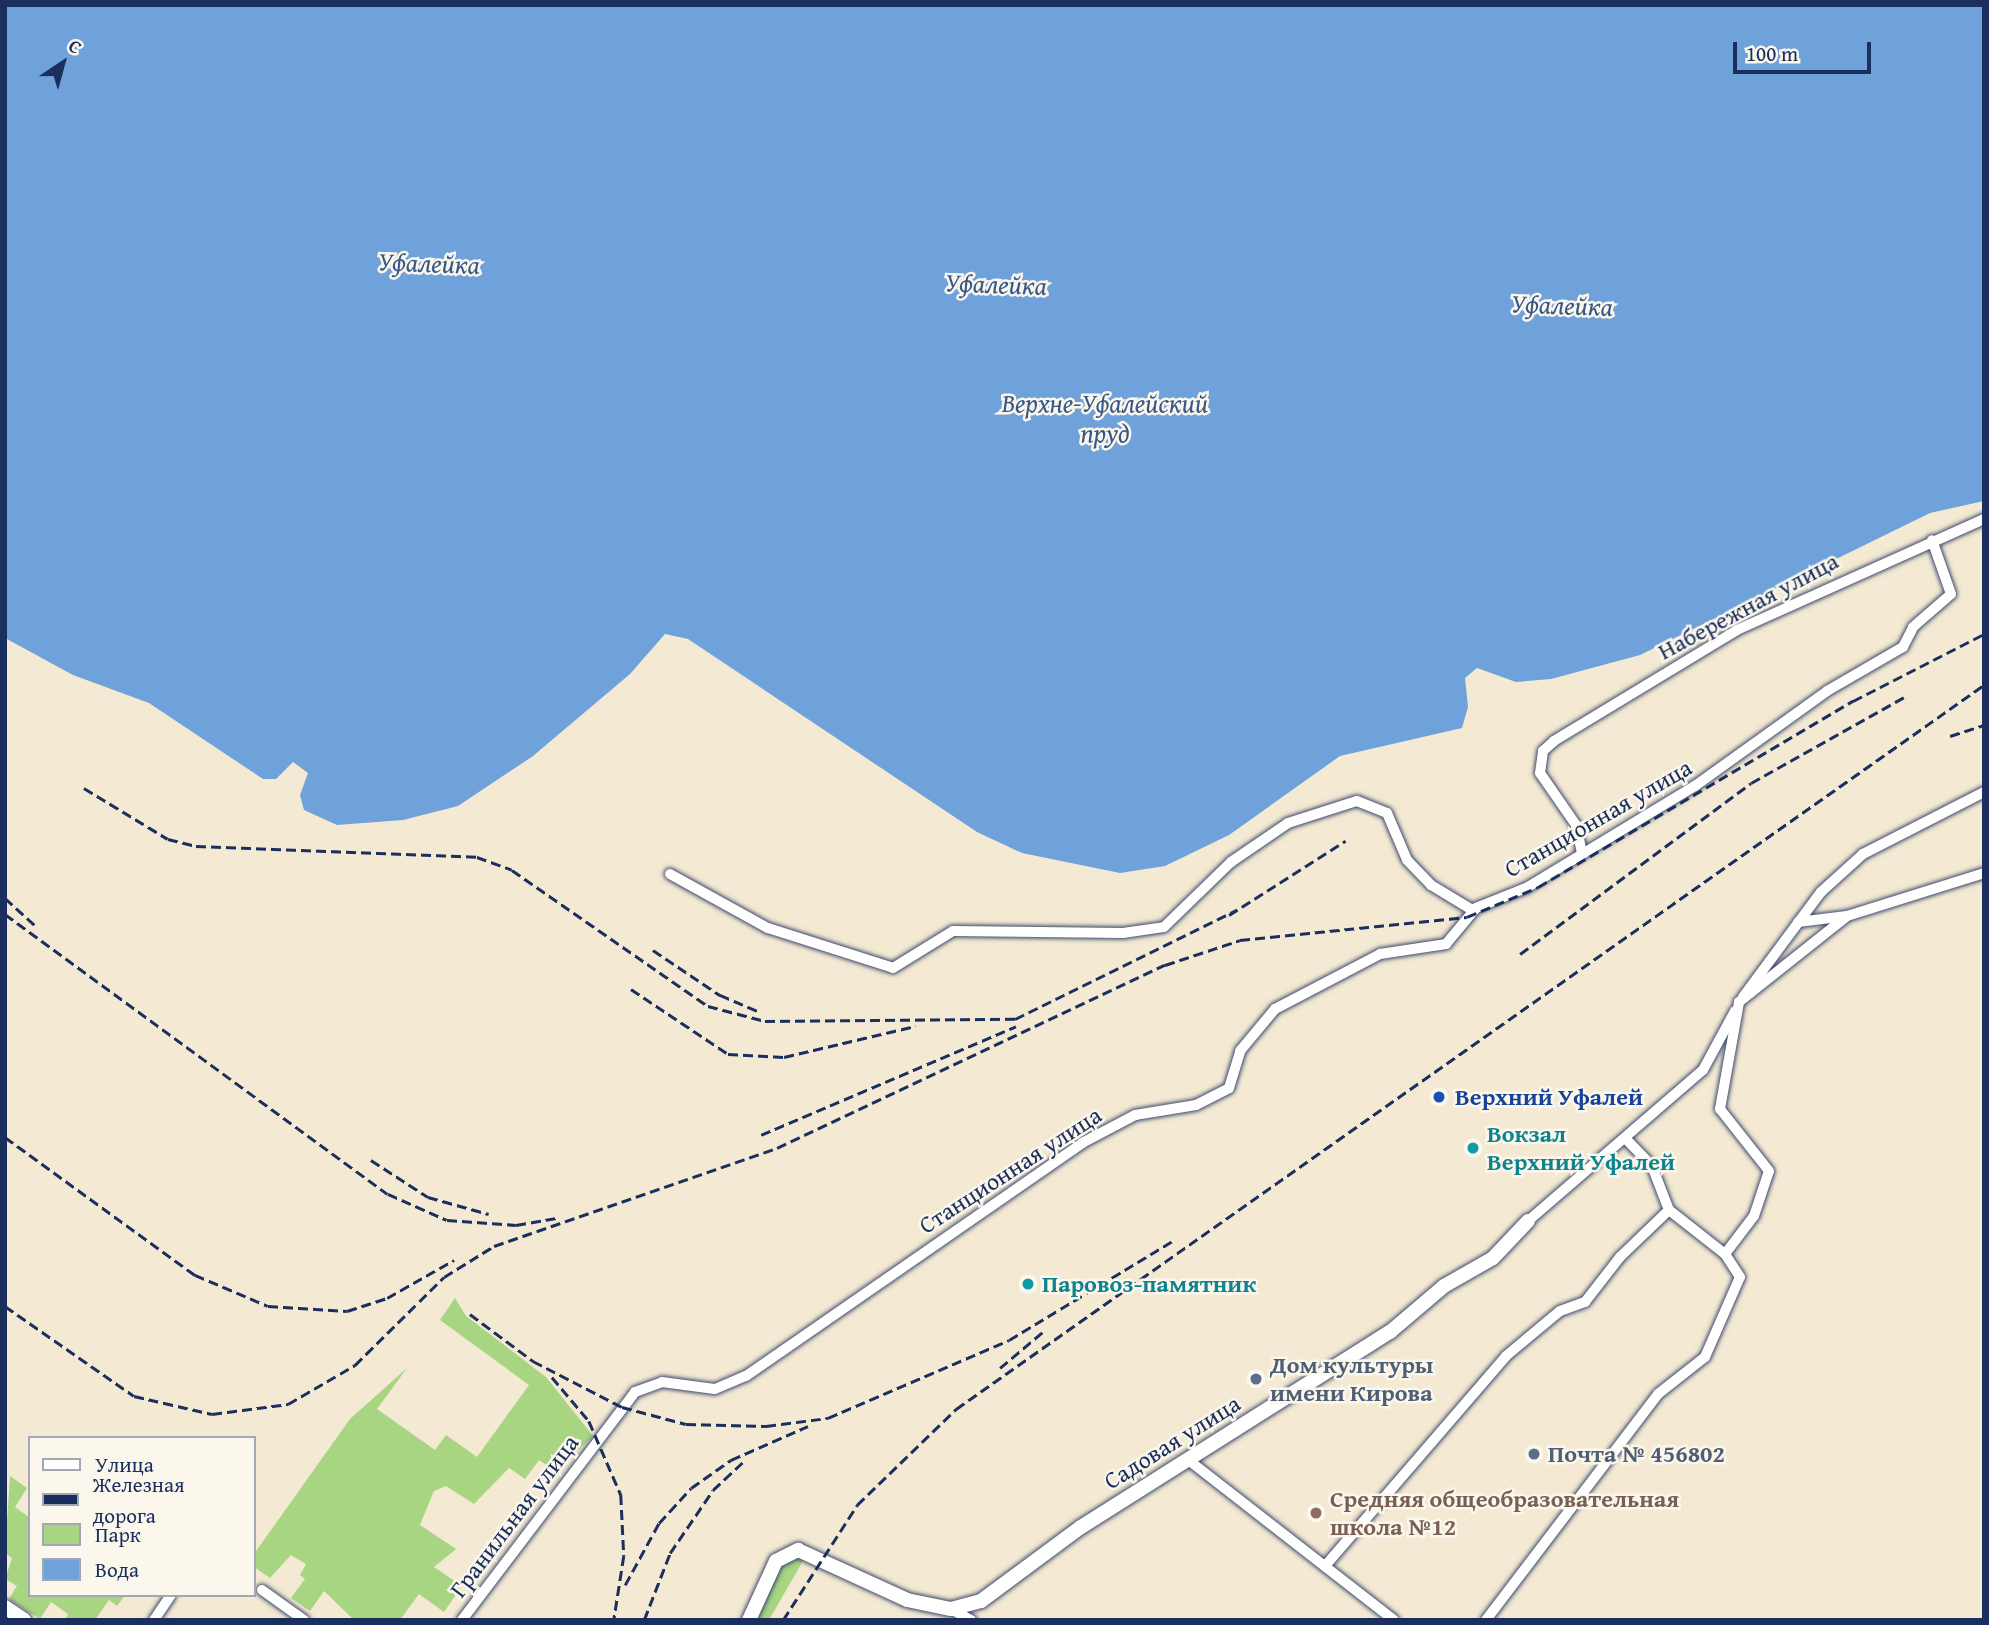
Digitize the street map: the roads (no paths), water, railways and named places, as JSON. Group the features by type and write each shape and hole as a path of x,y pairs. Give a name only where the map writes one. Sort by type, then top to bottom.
{"street":[{"name":"Набережная улица","path":"1582,852 1576,825 1540,774 1543,751 1737,630 1984,519"},
{"name":"Станционная улица","path":"599,1437 647,1386 715,1389 746,1376 1082,1143 1135,1115 1196,1105 1229,1088 1240,1051 1275,1009 1380,954 1446,944 1474,911 1695,786 1827,691 1903,648 1913,627 1951,594 1933,540"},
{"name":"Садовая улица","path":"951,1609 981,1601 1187,1459 1390,1332 1444,1286 1493,1258 1528,1221 1703,1070 1739,1002 1798,922 1863,854 1984,792"},
{"path":"670,874 768,928 893,968 953,932 1164,927 1231,862 1288,823 1357,801 1387,813 1408,860 1431,886 1474,911"},
{"path":"1798,922 1847,916 1984,873"},
{"path":"1725,1254 1754,1216 1769,1171 1720,1109 1739,1002 1847,916"},
{"path":"1486,1620 1658,1394 1705,1357 1740,1277 1725,1254 1669,1210 1653,1166 1625,1138"},
{"path":"1325,1566 1506,1356 1560,1311 1585,1302 1620,1257 1669,1210"},
{"name":"Гранильная улица","path":"462,1620 599,1437"},
{"path":"1187,1459 1394,1620"},
{"path":"748,1620 776,1561 787,1552 811,1553 907,1600 951,1609 971,1620"},
{"path":"262,1590 304,1620"},
{"path":"154,1620 170,1597"},
{"path":"5,1607 24,1620"}],"water":[{"name":"Верхне-Уфалейский пруд","path":"5,5 1984,5 1984,501 1930,513 1640,655 1551,679 1516,682 1477,668 1465,678 1468,707 1462,728 1340,756 1229,835 1165,866 1120,873 1022,853 977,832 688,639 665,634 630,674 533,756 458,806 403,820 337,825 304,810 300,795 308,773 293,762 276,779 263,779 149,703 73,675 5,638"}],"railway":[{"path":"5,1306 134,1396 212,1414 288,1404 355,1365 444,1277 494,1246 777,1148 1165,965 1240,940 1467,917 1538,887 1853,701 1984,634"},
{"path":"783,1620 857,1505 956,1409 1984,685"},
{"path":"1520,954 1751,783 1906,696"},
{"path":"1950,736 1984,725"},
{"path":"84,788 168,839 196,846 477,857 512,870 708,1006 765,1021 1015,1019 1237,910"},
{"path":"1229,915 1345,841"},
{"path":"5,898 37,927"},
{"path":"5,914 388,1194 447,1220 516,1225 556,1218"},
{"path":"653,950 720,995 760,1012"},
{"path":"631,989 728,1054 784,1057 915,1026"},
{"path":"761,1135 1016,1026"},
{"path":"5,1137 195,1275 268,1306 347,1311 387,1298 454,1260"},
{"path":"371,1160 428,1197 489,1214"},
{"path":"470,1314 533,1361 622,1407 686,1424 766,1426 828,1418 1009,1340 1174,1240"},
{"path":"1000,1368 1045,1330"},
{"path":"552,1377 589,1421 621,1495 624,1556 614,1620"},
{"path":"625,1585 659,1523 691,1488 731,1460 808,1426"},
{"path":"644,1620 670,1553 713,1490 744,1461"}],"place":[{"name":"Верхний Уфалей","path":"1439,1097"},
{"name":"Вокзал Верхний Уфалей","path":"1473,1148"},
{"name":"Паровоз-памятник","path":"1028,1284"},
{"name":"Дом культуры имени Кирова","path":"1256,1379"},
{"name":"Почта № 456802","path":"1534,1454"},
{"name":"Средняя общеобразовательная школа №12","path":"1316,1513"}],"water label":[{"name":"Уфалейка","path":"429,263"},
{"name":"Уфалейка","path":"996,284"},
{"name":"Уфалейка","path":"1562,305"}]}
